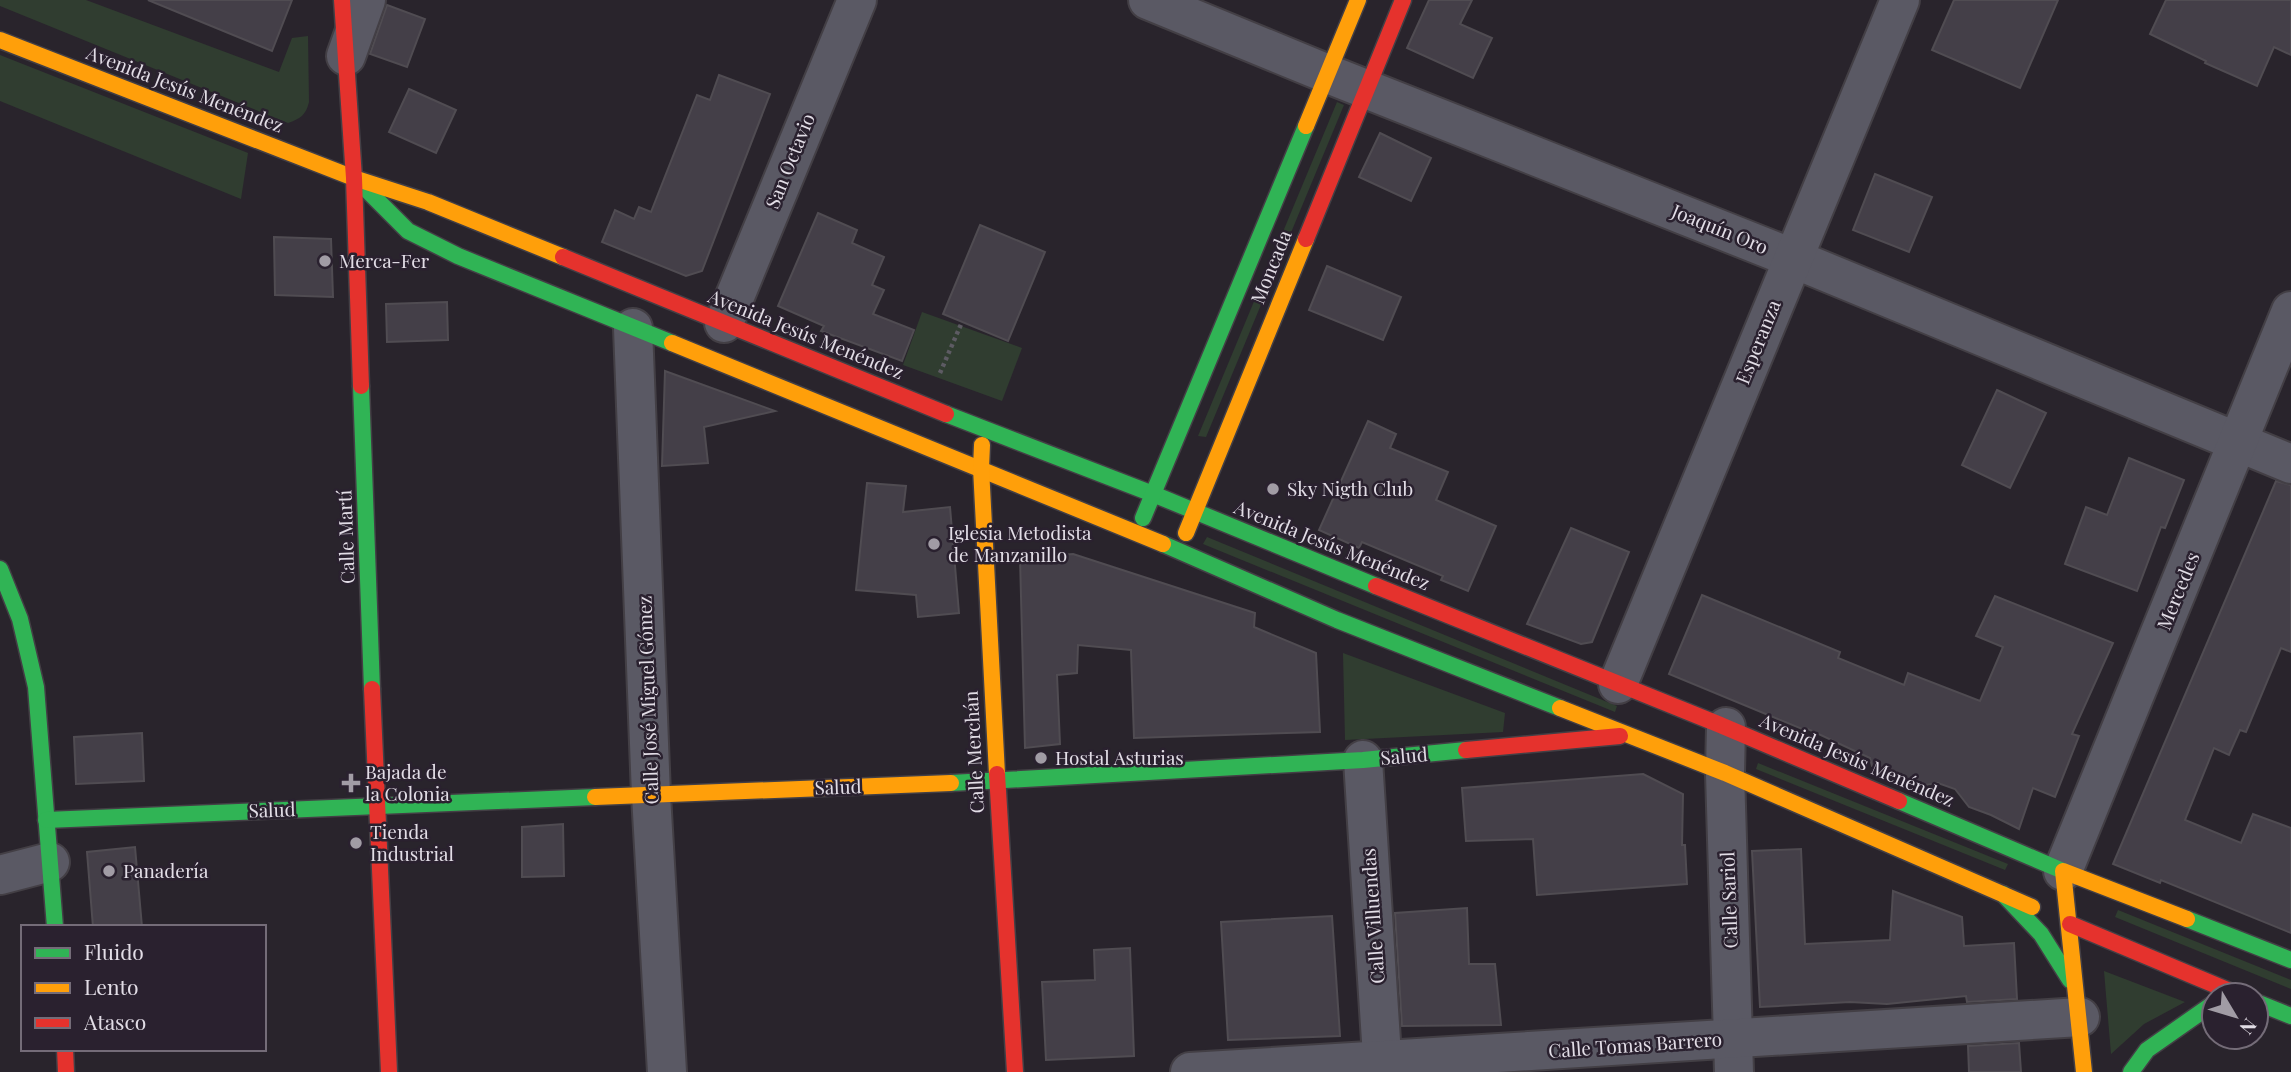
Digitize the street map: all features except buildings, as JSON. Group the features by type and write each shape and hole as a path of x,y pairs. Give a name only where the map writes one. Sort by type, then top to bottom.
{"main road":[{"name":"Calle Martí","path":"342,0 354,178 389,1072"},
{"name":"Moncada","path":"1138,533 1358,0"},
{"name":"Moncada","path":"1179,550 1403,0"},
{"name":"Avenida Jesús Menéndez","path":"0,40 354,178 428,202 926,406 1153,494 1726,727 2063,871 2291,960"},
{"name":"Avenida Jesús Menéndez","path":"354,178 408,231 458,256 1138,533 1337,620 1725,773 2203,981"},
{"name":"Calle Merchán","path":"983,429 981,468 997,781 1016,1072"},
{"path":"0,569 20,619 36,687 55,925"},
{"name":"Salud","path":"46,820 997,781 1363,760 1629,736"},
{"path":"2063,871 2084,1072"},
{"path":"2003,894 2039,929 2056,953 2078,1004"},
{"path":"2270,1008 2291,1016"},
{"path":"2131,1072 2147,1049 2200,1013"},
{"path":"65,1051 66,1072"}],"street":[{"path":"346,56 366,0"},
{"name":"San Octavio","path":"724,323 857,0"},
{"name":"Joaquín Oro","path":"1148,0 1792,258 2291,464"},
{"name":"Esperanza","path":"1618,684 1899,0"},
{"name":"Mercedes","path":"2063,871 2291,311"},
{"name":"Calle José Miguel Gómez","path":"633,328 651,795 667,1072"},
{"name":"Calle Sariol","path":"1726,727 1725,773 1734,1056"},
{"name":"Calle Villuendas","path":"1363,760 1382,1067"},
{"path":"0,875 50,862"},
{"name":"Calle Tomas Barrero","path":"1190,1072 1734,1056 2078,1004"}],"path":[{"path":"926,406 962,322"}],"green space":[{"path":"0,0 86,0 279,72 292,38 308,36 308,106 302,116 288,123 0,6"},
{"path":"0,55 248,153 241,199 0,101"},
{"path":"1337,102 1344,105 1206,437 1198,436"},
{"path":"922,312 1022,348 1002,401 903,365"},
{"path":"1207,537 1617,706 1615,712 1203,544"},
{"path":"1343,653 1505,713 1503,732 1345,740"},
{"path":"1758,763 2008,864 2005,870 1756,769"},
{"path":"2118,910 2291,980 2291,989 2115,917"},
{"path":"2104,971 2185,1002 2144,1024 2111,1054"}],"traffic: fast":[{"path":"1143,518 1306,126"},
{"path":"361,184 408,231 458,256 672,343"},
{"path":"361,386 372,689"},
{"path":"946,414 1153,494 1376,586"},
{"path":"1163,544 1337,620 1560,708"},
{"path":"0,569 20,619 36,687 55,925"},
{"path":"951,783 1363,760 1466,750"},
{"path":"46,820 595,797"},
{"path":"1899,801 2063,871"},
{"path":"2003,894 2041,934 2070,980"},
{"path":"2187,919 2291,960"},
{"path":"2270,1008 2291,1016"},
{"path":"2131,1072 2147,1050 2200,1013"}],"traffic: slow":[{"path":"1306,126 1358,0"},
{"path":"0,40 354,178 428,202 563,257"},
{"path":"1186,533 1306,239"},
{"path":"672,343 1163,544"},
{"path":"982,445 997,774"},
{"path":"1560,708 1725,773 2032,907"},
{"path":"595,797 951,783"},
{"path":"2084,1072 2063,871 2187,919"}],"traffic: jam":[{"path":"342,0 354,178 361,386"},
{"path":"1306,239 1403,0"},
{"path":"563,257 946,414"},
{"path":"1376,586 1718,724 1899,801"},
{"path":"372,689 389,1072"},
{"path":"1466,750 1620,736"},
{"path":"997,774 1015,1072"},
{"path":"2070,924 2206,981"},
{"path":"65,1051 66,1072"}],"place":[{"name":"Merca-Fer","path":"325,261"},
{"name":"Sky Nigth Club","path":"1273,489"},
{"name":"Iglesia Metodista de Manzanillo","path":"934,544"},
{"name":"Hostal Asturias","path":"1041,758"},
{"name":"Bajada de la Colonia","path":"351,783"},
{"name":"Tienda Industrial","path":"356,843"},
{"name":"Panadería","path":"109,871"}]}
